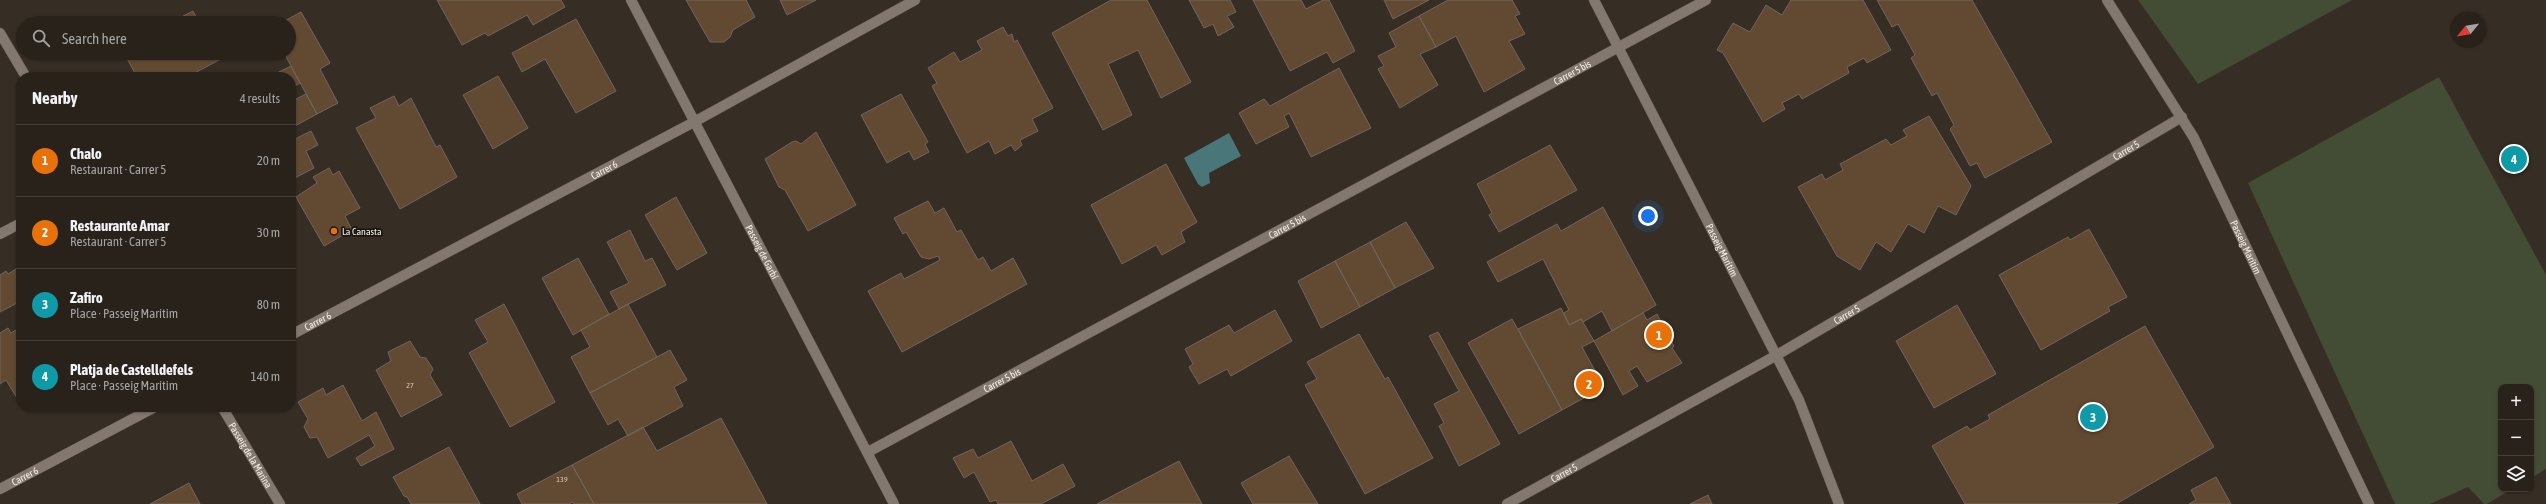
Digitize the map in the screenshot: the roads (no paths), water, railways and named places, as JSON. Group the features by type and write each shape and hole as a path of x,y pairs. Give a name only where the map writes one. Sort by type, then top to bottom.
{"street":[{"name":"Passeig de Garbí","path":"631,0 894,504"},
{"name":"Carrer 6","path":"296,332 694,122 915,0"},
{"name":"Passeig Marítim","path":"1594,0 1799,400 1839,504"},
{"name":"Carrer 5 bis","path":"868,452 1619,49 1706,0"},
{"name":"Passeig Marítim","path":"2107,0 2194,138 2369,504"},
{"path":"0,33 23,72"},
{"name":"Carrer 5","path":"1507,504 1777,355 2182,117"},
{"path":"0,234 16,226"},
{"name":"Carrer 6","path":"0,489 145,412"},
{"name":"Passeig de la Marina","path":"225,412 280,504"}],"water":[{"path":"1229,133 1241,156 1209,173 1210,183 1202,187 1198,184 1184,158"}],"place":[{"name":"Platja de Castelldefels","path":"2514,159"},
{"name":"La Canasta","path":"334,231"},
{"name":"Chalo","path":"1659,335"},
{"name":"Restaurante Amar","path":"1589,384"},
{"name":"Zafiro","path":"2093,417"}]}
